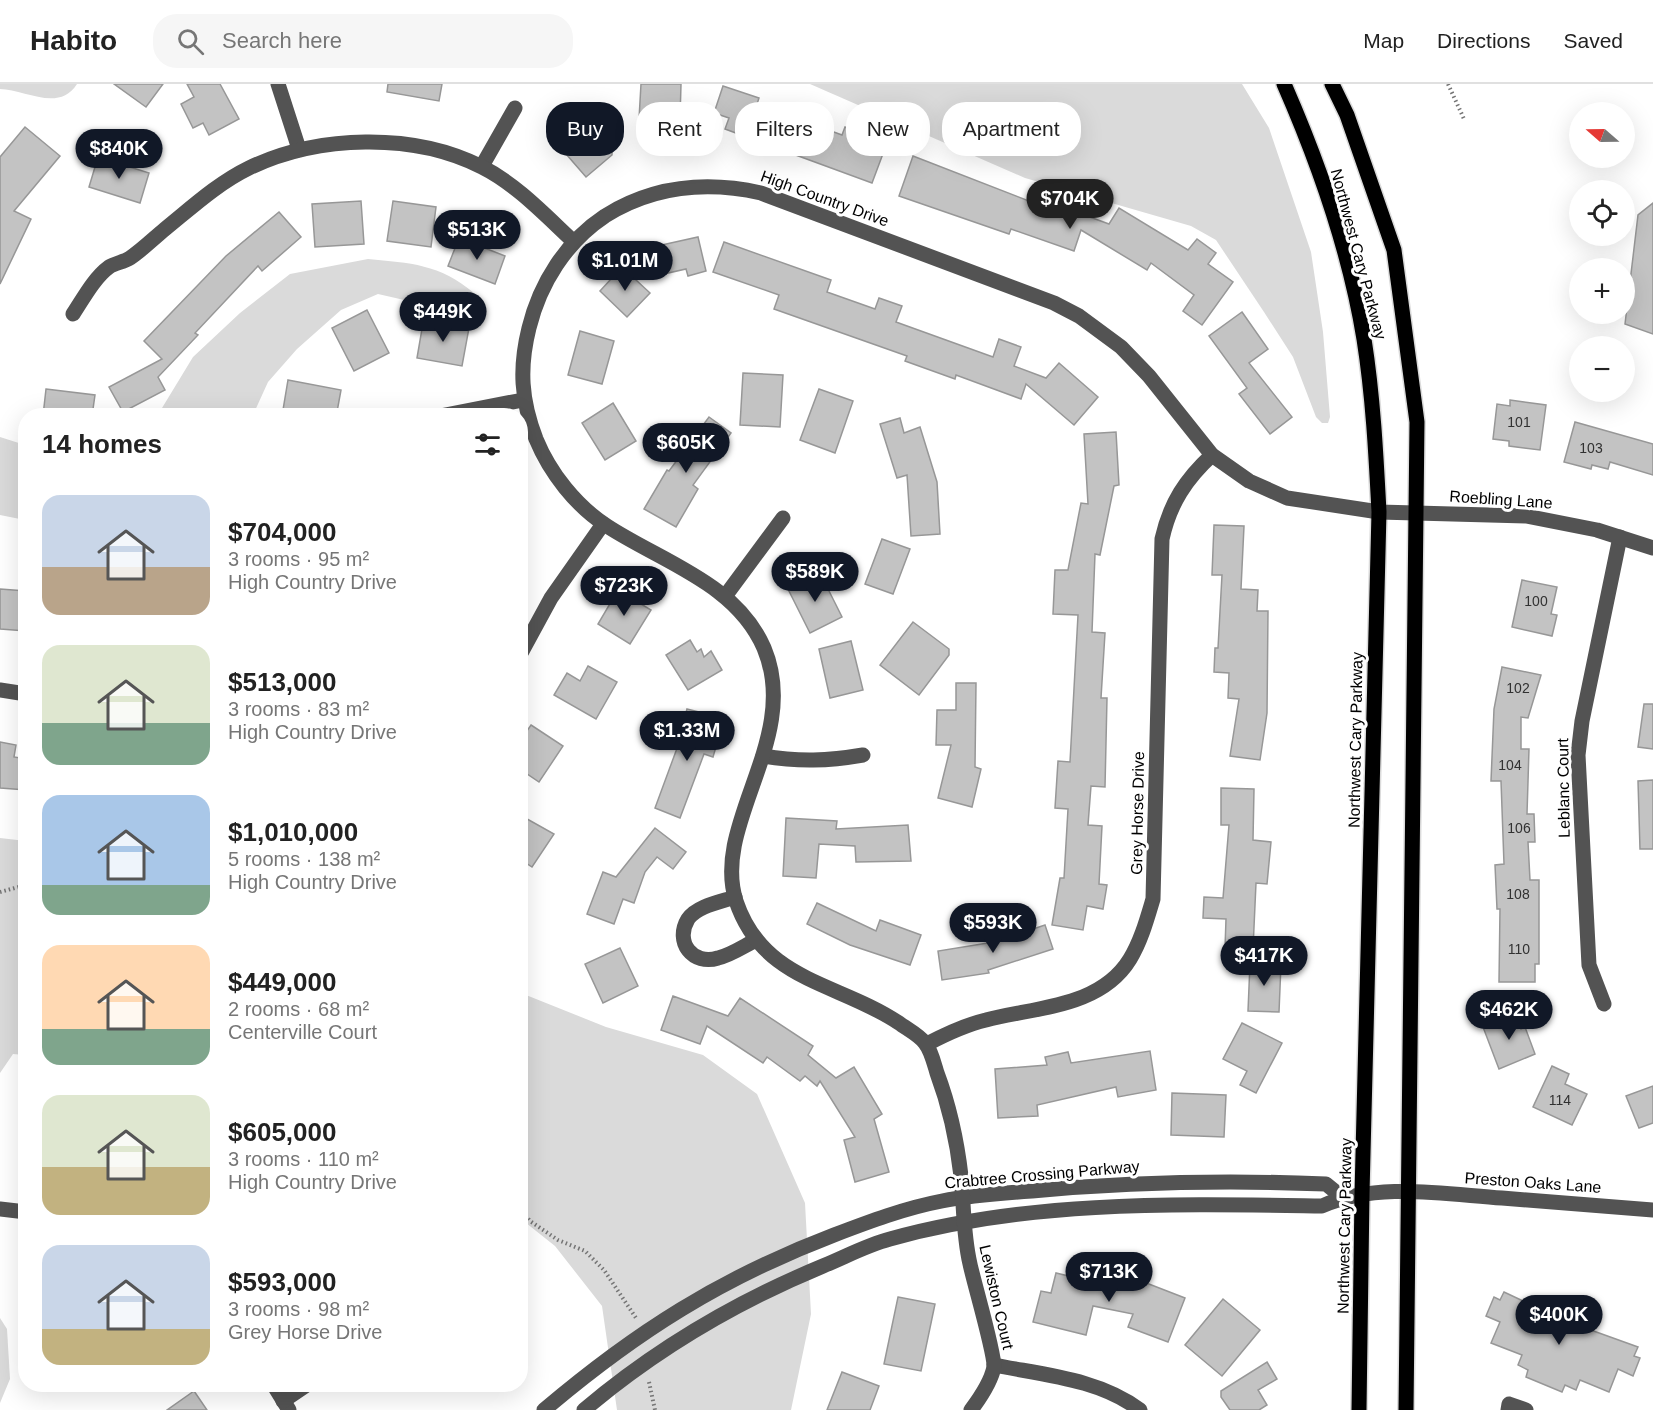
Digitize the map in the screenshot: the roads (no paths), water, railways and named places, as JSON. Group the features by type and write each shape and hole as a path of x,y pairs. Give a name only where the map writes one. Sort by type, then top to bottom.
{"main road":[{"name":"Northwest Cary Parkway","path":"1284,84 1309,141 1327,195 1364,337 1374,423 1379,512 1362,1194 1359,1410"},
{"name":"Northwest Cary Parkway","path":"1332,84 1347,114 1394,250 1417,422 1406,1410"}],"street":[{"path":"278,84 299,149"},
{"path":"482,166 515,108"},
{"path":"73,314 91,287 109,267 129,259 218,187 247,169 299,149 351,142 383,143 444,153 482,166 539,210 573,241"},
{"name":"High Country Drive","path":"526,408 523,400 523,365 534,308 548,279 573,241 604,217 653,195 706,185 722,185 761,193 991,279 1079,316 1114,340 1149,376 1212,455 1249,481 1287,498 1379,512"},
{"path":"482,408 523,400"},
{"name":"High Country Drive","path":"528,414 542,452 573,497 603,524 726,595 750,622 765,651 772,681 774,712 763,756 741,820 735,850 733,880 735,897 745,923 756,940 775,960 790,970 882,1012 927,1044"},
{"name":"Grey Horse Drive","path":"927,1044 958,1029 987,1020 1066,1004 1107,983 1129,960 1145,925 1153,899 1162,539 1174,502 1184,484 1212,455"},
{"name":"Roebling Lane","path":"1379,512 1526,516 1572,523 1653,548"},
{"path":"726,595 783,518"},
{"path":"528,640 551,598 603,524"},
{"name":"Leblanc Court","path":"1604,1004 1589,965 1578,755 1582,721 1620,537"},
{"path":"0,690 18,693"},
{"path":"763,756 823,762 863,755"},
{"path":"735,897 706,907 689,918 683,932 684,945 690,954 702,960 717,959 756,940"},
{"path":"927,1044 951,1124 962,1223"},
{"name":"Crabtree Crossing Parkway","path":"544,1410 624,1345 672,1313 737,1276 859,1225 939,1201 1083,1185 1160,1182 1326,1184 1342,1197"},
{"path":"584,1410 645,1362 714,1317 787,1280 888,1239 962,1223 1097,1207 1322,1206 1342,1197 1410,1192"},
{"name":"Preston Oaks Lane","path":"1410,1192 1653,1210"},
{"path":"0,1209 18,1211"},
{"name":"Lewiston Court","path":"962,1223 994,1365 984,1391 971,1410"},
{"path":"994,1365 1092,1385 1116,1394 1140,1410"},
{"path":"278,1392 286,1405 300,1392"},
{"path":"1508,1410 1509,1404 1526,1410"}]}
